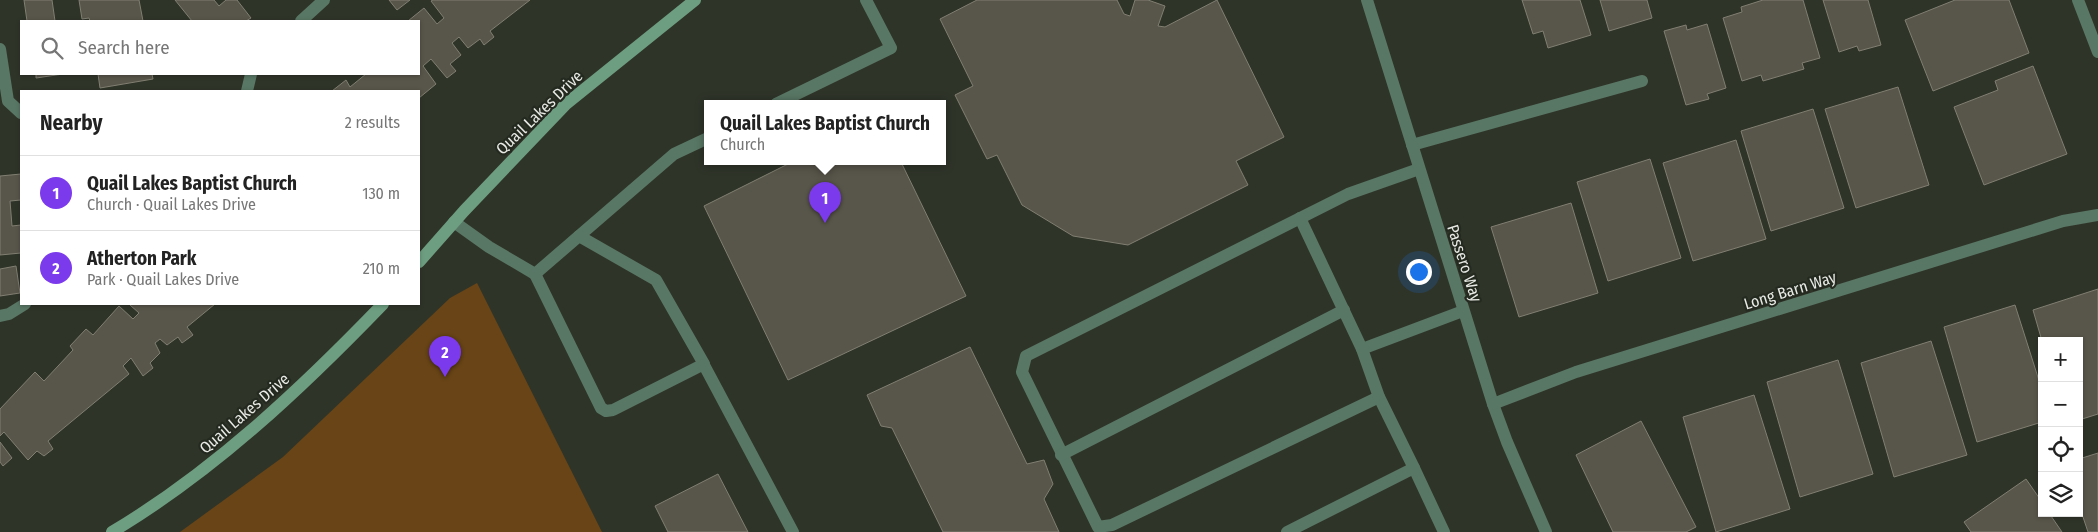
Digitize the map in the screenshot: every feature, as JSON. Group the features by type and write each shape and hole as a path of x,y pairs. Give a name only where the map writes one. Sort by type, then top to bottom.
{"main road":[{"name":"Quail Lakes Drive","path":"420,261 454,222 566,104 695,0"},
{"name":"Quail Lakes Drive","path":"112,532 146,512 240,442 329,360 381,305"}],"street":[{"path":"302,20 324,0"},
{"path":"784,100 891,48 866,0"},
{"name":"Passero Way","path":"1367,0 1494,404 1507,442 1546,532"},
{"path":"2078,0 2098,52"},
{"path":"0,49 8,101 20,112"},
{"path":"247,90 250,75"},
{"path":"1412,145 1642,82"},
{"path":"535,274 674,154 704,140"},
{"path":"1379,397 1112,525 1098,527 1022,372 1026,356 1348,194 1419,169"},
{"name":"Long Barn Way","path":"1494,404 1576,372 2062,221 2098,215"},
{"path":"1300,218 1362,348 1379,397 1444,532"},
{"path":"454,222 489,247 535,274 601,408 606,411 613,410 704,365"},
{"path":"579,236 656,280 704,365 792,532"},
{"path":"0,316 9,314 23,305"},
{"path":"1061,454 1344,310"},
{"path":"1362,348 1464,311"},
{"path":"1287,532 1414,468"}],"shaded area":[{"path":"477,283 602,532 180,532 283,457 450,298"}],"building":[{"path":"24,0 52,0 55,20 27,20"},
{"path":"79,0 139,0 143,20 90,20 89,18 82,19"},
{"path":"175,0 214,0 219,6 226,0 237,0 251,18 248,20 191,20"},
{"path":"389,0 410,0 397,10"},
{"path":"530,0 490,31 494,37 484,45 480,39 468,48 459,37 452,43 461,55 450,64 456,71 447,78 431,59 423,66 436,84 420,97 420,90 333,90 346,80 350,87 365,75 420,75 420,20 409,20 424,8 437,24 444,18 431,1"},
{"path":"977,0 1117,0 1124,14 1130,16 1135,0 1148,0 1165,6 1158,26 1165,27 1217,0 1284,137 1236,161 1248,185 1128,245 1073,236 1022,205 997,155 987,159 955,95 973,86 940,19"},
{"path":"1522,0 1580,0 1591,35 1548,48 1543,31 1533,34"},
{"path":"1600,0 1647,0 1652,18 1609,31"},
{"path":"1763,0 1803,0 1820,58 1802,63 1804,69 1763,81 1761,75 1742,81 1723,18 1742,12 1741,7"},
{"path":"1823,0 1868,0 1881,45 1859,51 1857,46 1839,52"},
{"path":"1955,0 2009,0 2029,53 1933,91 1905,20"},
{"path":"1707,24 1726,88 1707,94 1709,99 1686,105 1664,31 1686,25 1687,30"},
{"path":"2033,66 2067,154 1984,185 1954,107 1998,90 1995,81"},
{"path":"36,75 56,75 36,78"},
{"path":"98,75 152,75 153,79 100,88"},
{"path":"1898,87 1929,185 1856,208 1825,109"},
{"path":"1813,109 1844,208 1771,231 1741,131"},
{"path":"1736,140 1766,239 1693,261 1663,163"},
{"path":"1650,159 1681,258 1608,281 1577,182"},
{"path":"786,165 902,165 966,296 788,380 704,206"},
{"path":"20,174 20,200 10,201 12,226 20,225 20,253 0,255 0,176"},
{"path":"1571,203 1598,293 1519,317 1491,227"},
{"path":"16,266 20,293 0,296 0,269"},
{"path":"2098,289 2098,414 2083,419 2083,337 2041,337 2033,310"},
{"path":"130,305 214,305 187,327 193,335 182,343 178,337 167,345 160,339 155,343 160,353 150,363 153,368 143,376 131,358 123,366 129,374 48,441 53,449 44,456 37,451 28,460 4,432 0,436 0,409 35,372 44,381 73,350 70,346 86,329 93,335 119,306 133,319 139,313"},
{"path":"2015,305 2038,377 2038,423 1977,442 1944,327"},
{"path":"1931,341 1967,455 1894,477 1861,363"},
{"path":"970,347 1027,464 1044,460 1053,484 1044,499 1059,532 943,532 892,428 881,426 867,395"},
{"path":"1838,360 1873,474 1800,497 1767,382"},
{"path":"1754,395 1790,509 1716,532 1683,417"},
{"path":"1641,421 1696,527 1686,532 1613,532 1576,455"},
{"path":"0,442 12,458 3,466 0,462"},
{"path":"2098,453 2098,532 2088,532 2083,517 2083,458"},
{"path":"718,474 748,532 668,532 655,506"},
{"path":"2026,479 2038,496 2038,517 2052,517 2062,532 1971,532 1964,522"}],"place":[{"name":"Quail Lakes Baptist Church","path":"825,223"},
{"name":"Atherton Park","path":"445,377"}]}
